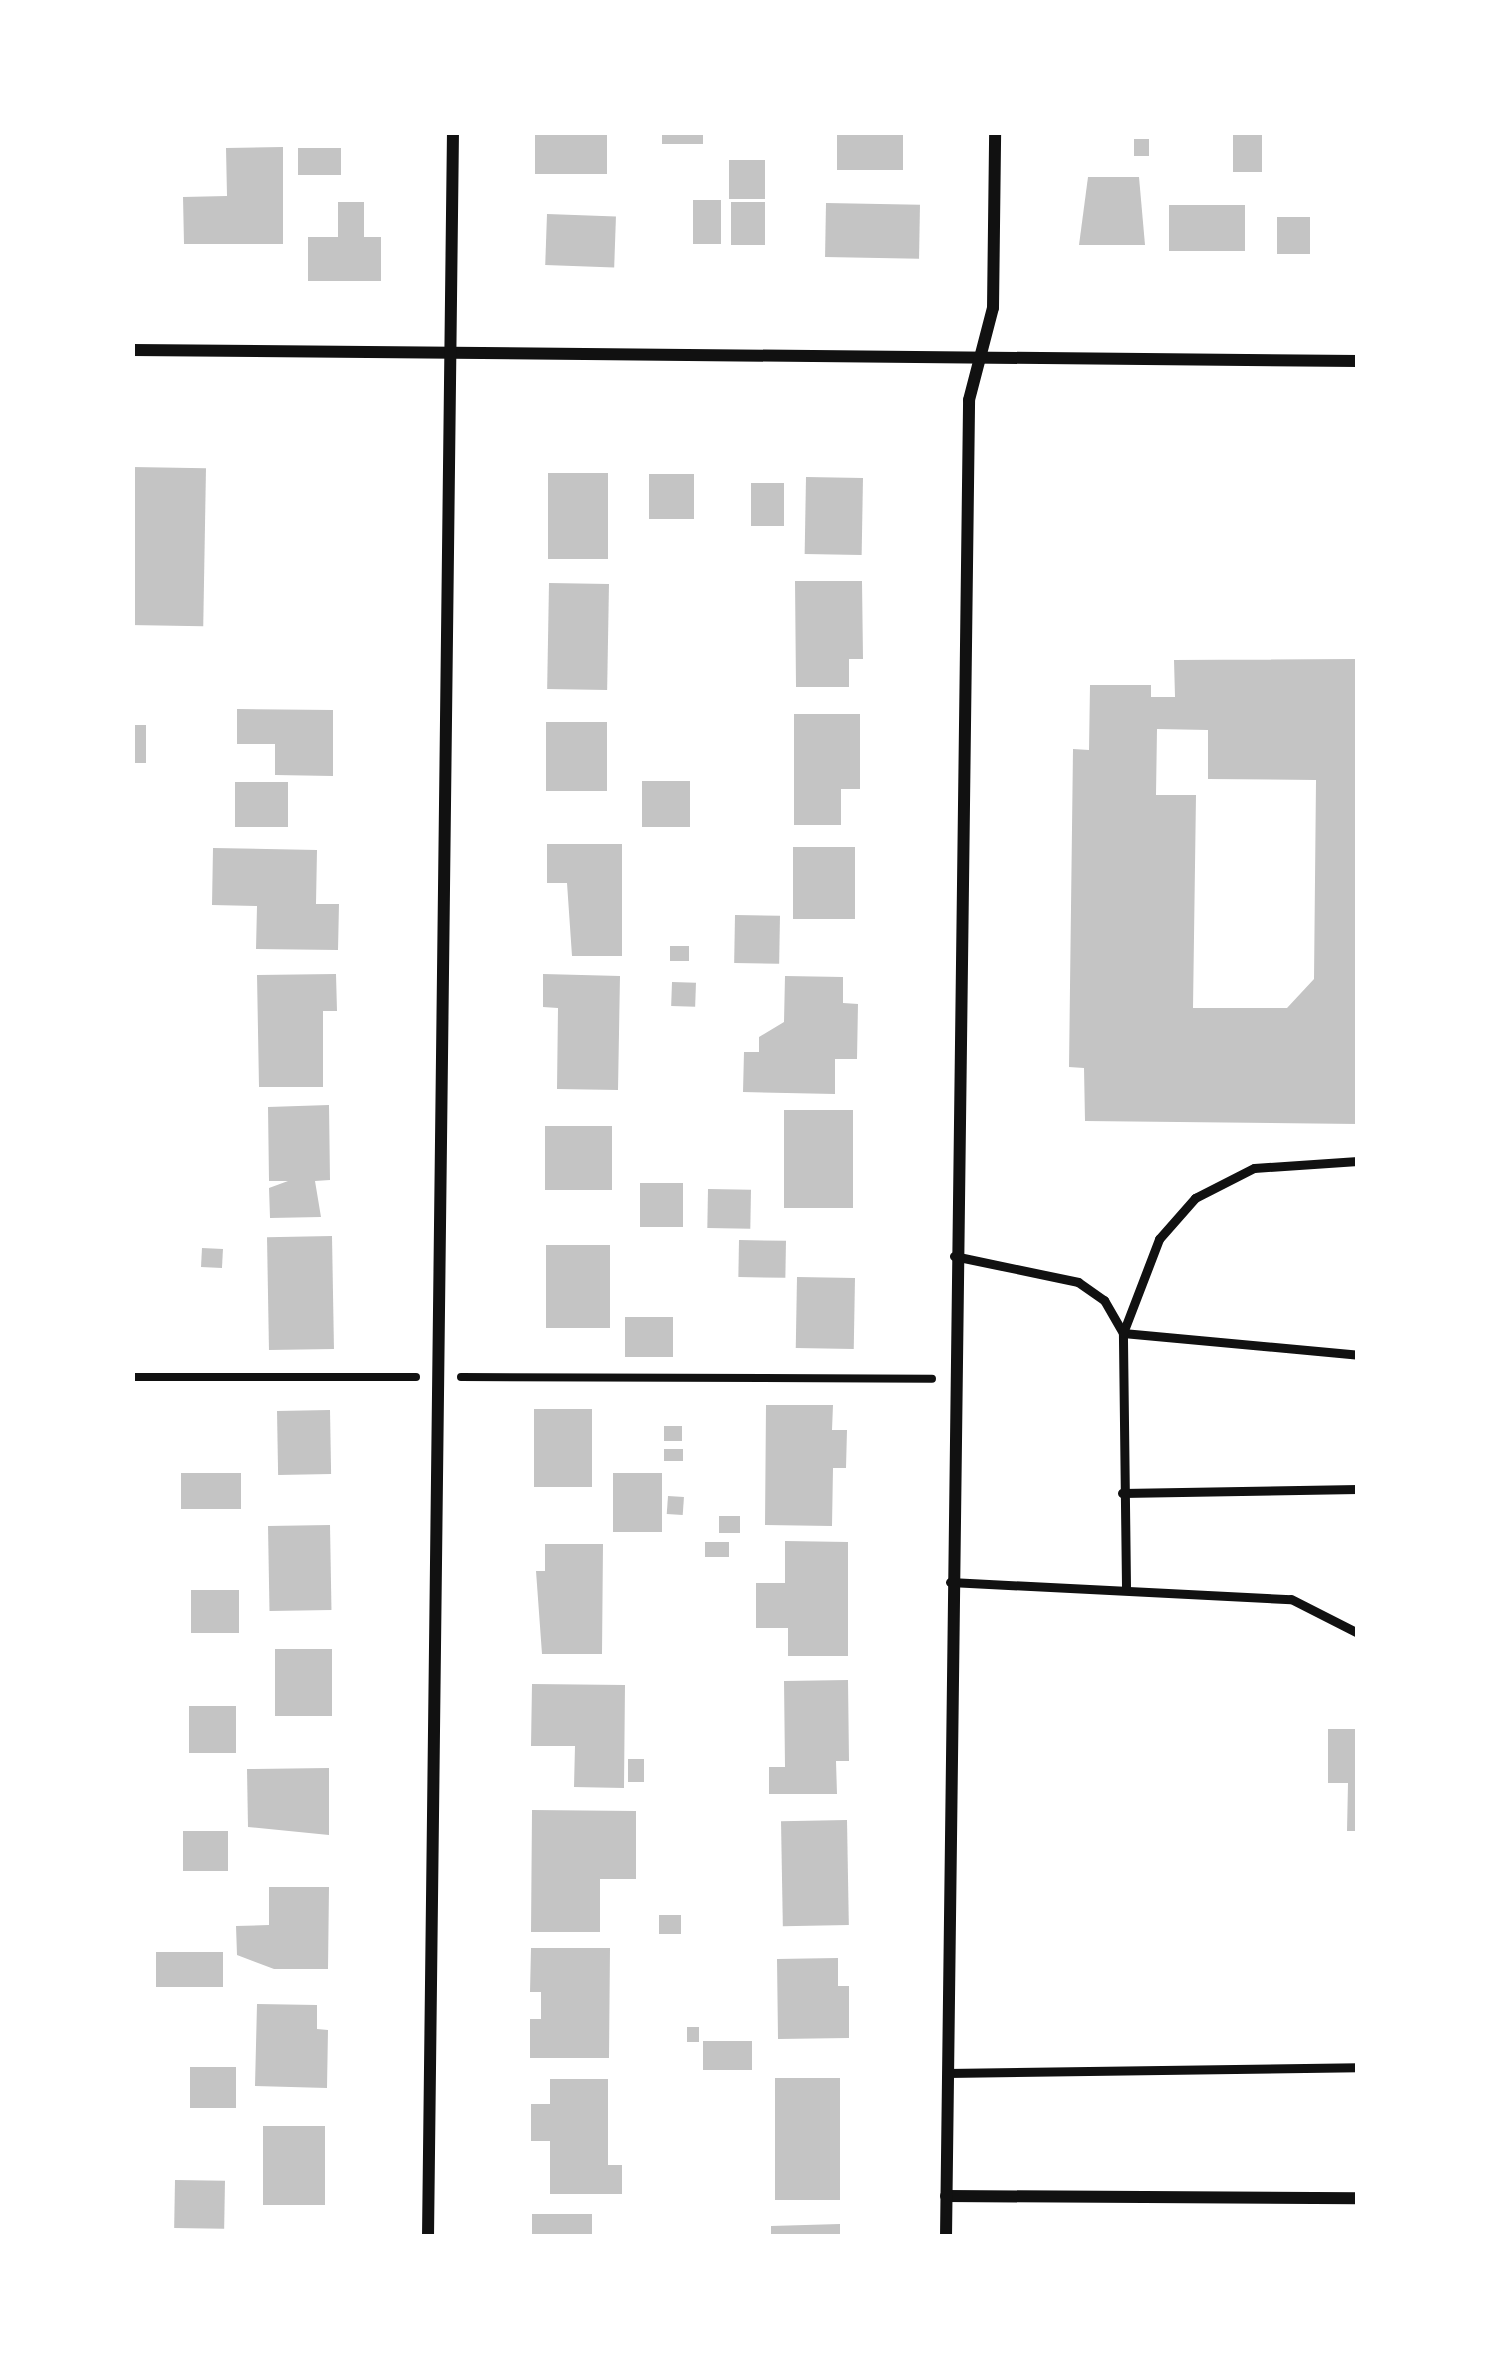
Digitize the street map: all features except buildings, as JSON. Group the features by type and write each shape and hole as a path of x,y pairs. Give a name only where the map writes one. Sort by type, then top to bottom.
{"street":[{"path":"428,2237 453,132"},
{"path":"946,2237 951,1379 969,400 993,308 994,132"},
{"path":"132,350 1358,361"},
{"path":"946,2196 1358,2198"}],"lane":[{"path":"1126,1586 1123,1333 1159,1239 1195,1198 1254,1168 1358,1161"},
{"path":"954,1256 1078,1282 1104,1300 1123,1333"},
{"path":"1123,1333 1358,1355"},
{"path":"1122,1493 1358,1489"},
{"path":"950,1582 1126,1586 1291,1599 1358,1633"},
{"path":"947,2073 1358,2067"}],"path":[{"path":"132,1377 951,1379"}]}
